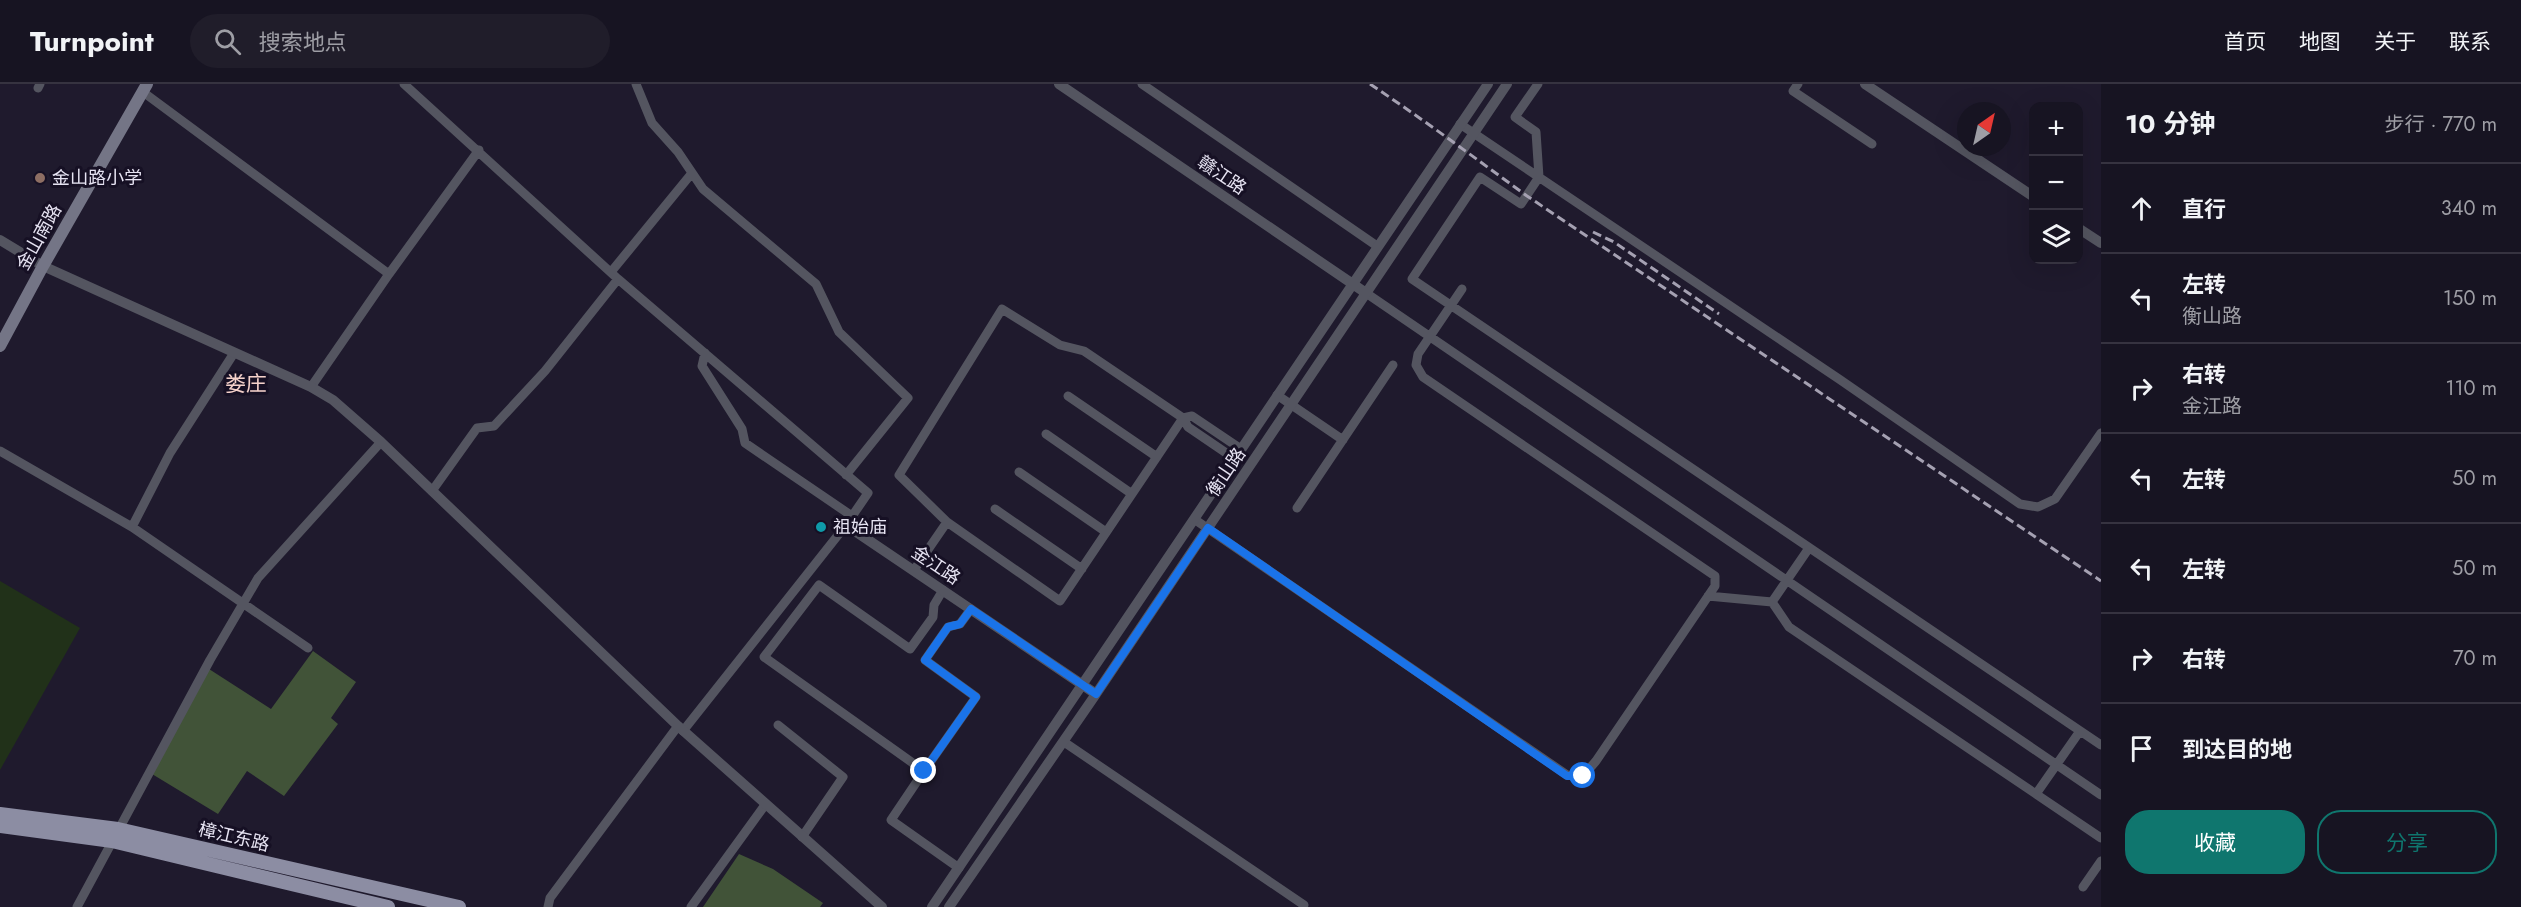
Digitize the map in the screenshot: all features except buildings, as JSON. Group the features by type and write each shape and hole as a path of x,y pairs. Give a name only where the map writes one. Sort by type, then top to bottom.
{"main road":[{"name":"金山南路","path":"0,346 145,88"},
{"name":"樟江东路","path":"0,814 115,835 459,907"},
{"name":"樟江东路","path":"0,826 115,835 388,907"}],"street":[{"path":"404,84 615,276 868,493 849,520 681,728 550,898 548,907"},
{"path":"636,84 652,123 678,152 703,189 816,284 839,332 908,398 846,475"},
{"name":"赣江路","path":"1059,84 1366,293"},
{"path":"1142,84 1377,246"},
{"name":"衡山路","path":"932,907 1351,283 1488,84"},
{"name":"衡山路","path":"949,907 1064,742 1507,84"},
{"path":"1538,84 1515,117 1536,132 1539,177 1521,204 1480,177 1412,279 2101,745"},
{"path":"1798,84 1793,92 1872,144"},
{"path":"1865,84 2029,194"},
{"path":"145,88 389,274"},
{"path":"1460,124 2020,504 2038,507 2055,499 2101,433"},
{"path":"311,387 479,150"},
{"path":"432,491 477,428 494,426 545,371 692,172"},
{"path":"2083,231 2101,243"},
{"path":"0,240 43,266 311,387 333,400 381,442 681,728 882,907"},
{"path":"1194,519 1567,776 1583,776 1596,761 1715,586 1715,576 1423,377 1416,365 1418,354 1462,289"},
{"path":"1366,293 2101,795"},
{"path":"1183,418 1084,351 1060,345 1002,309 899,475 947,522 1060,601 1183,418 1192,416 1238,454"},
{"path":"132,527 170,453 234,353"},
{"path":"705,353 702,366 742,429 745,443 849,520"},
{"path":"1297,508 1393,366"},
{"path":"1277,395 1343,440"},
{"path":"1068,396 1157,457"},
{"path":"1046,434 1132,494"},
{"path":"77,907 258,578 381,442"},
{"path":"0,451 132,527 308,648"},
{"path":"1019,472 1106,532"},
{"path":"995,509 1082,568"},
{"name":"金江路","path":"849,520 914,570 1096,694"},
{"path":"914,570 947,522"},
{"path":"1772,602 1809,548"},
{"path":"924,771 764,657 819,585 976,697 891,820 959,868"},
{"path":"910,649 933,616 934,604 943,590"},
{"path":"1708,596 1772,602"},
{"path":"1772,602 1789,627 2101,838"},
{"path":"925,660 948,627 960,624 971,609"},
{"path":"777,725 843,777 802,837"},
{"path":"2036,794 2080,731"},
{"path":"1064,742 1304,904"},
{"path":"691,907 765,805"},
{"path":"2083,887 2101,861"}],"green space":[{"path":"0,581 80,628 0,770"},
{"path":"313,651 356,682 331,718 338,724 284,796 247,771 218,814 152,774 209,669 271,709"},
{"path":"739,854 773,869 823,903 820,907 703,907"}],"railway":[{"path":"1370,84 1527,196 2101,581"},
{"path":"1593,232 1614,242 1719,314"}],"place":[{"name":"金山路小学","path":"40,178"},
{"name":"祖始庙","path":"821,527"}],"district":[{"name":"娄庄","path":"246,384"}],"route":[{"path":"924,771 976,697 925,660 948,627 960,624 971,609 1096,694 1208,528 1567,776 1583,776"}]}
